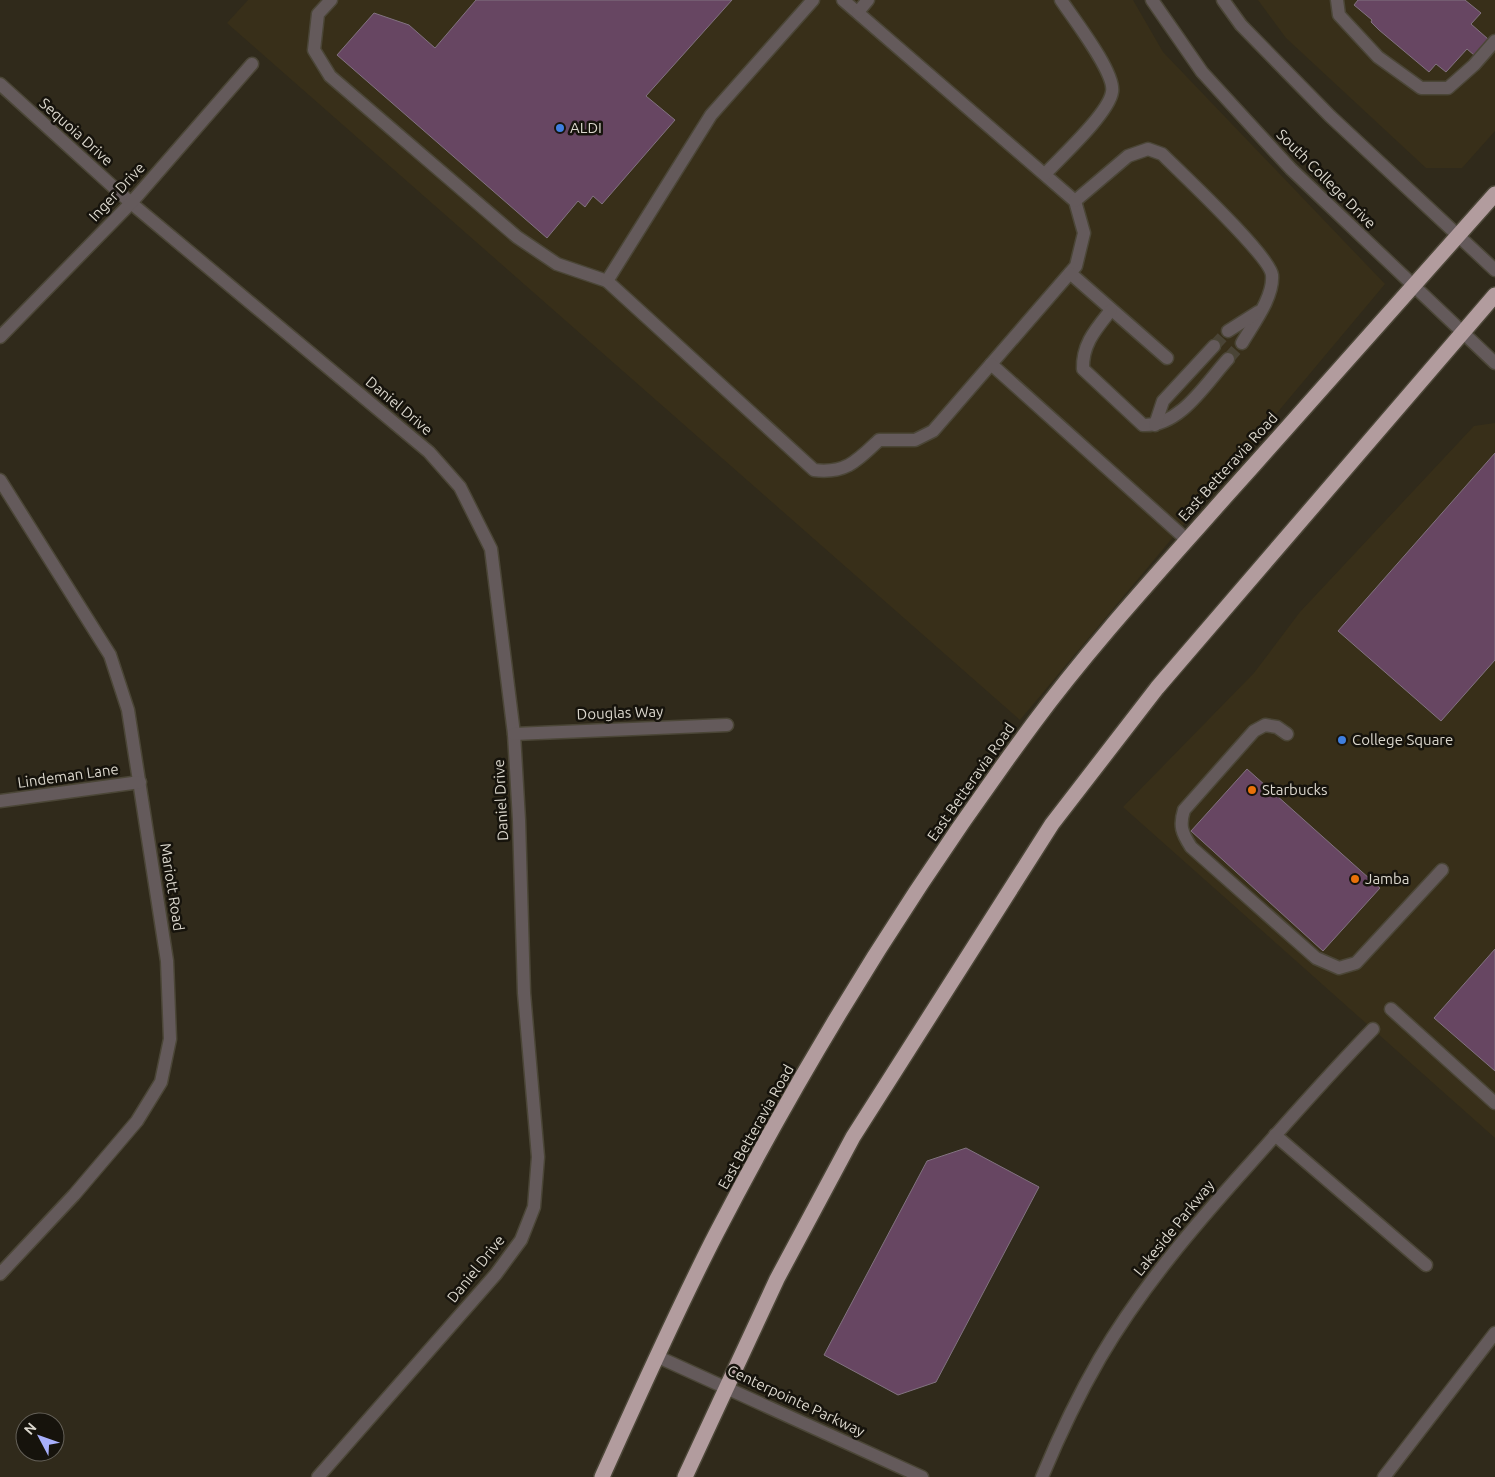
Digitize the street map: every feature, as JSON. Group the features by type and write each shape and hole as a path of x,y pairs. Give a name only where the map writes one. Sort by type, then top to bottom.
{"highway":[{"name":"East Betteravia Road","path":"602,1477 656,1356 716,1234 782,1112 895,920 1034,722 1106,631 1495,194"},
{"path":"685,1477 776,1278 854,1137 1052,824 1157,688 1461,332 1495,295"}],"street":[{"path":"331,0 318,14 314,50 330,76 517,237 557,264 607,281 814,470 830,472 854,463 879,440 915,440 933,431 1076,266 1084,233 1075,201 843,0"},
{"path":"607,281 711,115 813,0"},
{"path":"858,12 868,0"},
{"path":"1045,174 1104,110 1112,92 1110,78 1099,58 1061,0"},
{"name":"South College Drive","path":"1152,0 1202,72 1290,169 1495,363"},
{"path":"1223,0 1241,25 1330,116 1457,237 1495,270"},
{"path":"1338,0 1339,15 1378,57 1421,88 1448,88 1474,65 1495,41"},
{"name":"Inger Drive","path":"0,337 131,204 252,64"},
{"name":"Sequoia Drive","path":"0,84 131,204"},
{"path":"1075,201 1128,156 1148,149 1162,154 1257,251 1272,273 1270,295 1259,311 1242,344"},
{"name":"Daniel Drive","path":"131,204 429,452 460,487 491,550 514,734 519,820 524,994 538,1157 534,1207 521,1240 496,1274 318,1477"},
{"path":"1070,273 1167,358"},
{"path":"1111,310 1088,339 1082,356 1083,369 1143,425 1155,425 1177,415 1228,359"},
{"path":"1228,331 1259,311"},
{"path":"1155,425 1163,401 1214,346"},
{"path":"991,364 1187,540"},
{"name":"Mariott Road","path":"0,480 110,655 128,710 167,961 170,1039 161,1082 137,1121 74,1195 0,1274"},
{"name":"Douglas Way","path":"514,734 727,725"},
{"path":"1287,734 1277,727 1265,725 1254,731 1184,810 1180,822 1182,834 1191,847 1316,958 1338,968 1356,963 1442,870"},
{"name":"Lindeman Lane","path":"0,801 140,782"},
{"path":"1390,1009 1495,1103"},
{"name":"Lakeside Parkway","path":"1042,1477 1057,1441 1100,1357 1147,1286 1188,1233 1373,1029"},
{"path":"1275,1135 1426,1265"},
{"path":"1384,1477 1495,1333"},
{"name":"Centerpointe Parkway","path":"656,1356 922,1477"}],"shaded area":[{"path":"248,0 1133,0 1163,52 1385,284 1020,720 227,23"},
{"path":"1258,0 1495,0 1495,131 1462,168 1426,168 1286,38"},
{"name":"College Square","path":"1495,423 1495,1138 1123,807 1254,673 1300,612 1474,426"}],"building":[{"path":"476,0 732,0 646,96 675,120 602,204 593,196 585,207 578,201 547,238 337,55 374,13 409,25 435,48"},
{"path":"1358,0 1465,0 1481,13 1471,24 1488,39 1474,55 1467,49 1446,72 1436,64 1429,72 1379,30 1371,22 1372,20 1354,5"},
{"path":"1495,453 1495,660 1441,721 1338,631"},
{"path":"1247,769 1380,888 1323,951 1191,831"},
{"path":"1495,949 1495,1071 1434,1018"},
{"path":"966,1148 1039,1187 936,1382 898,1395 824,1355 927,1161"}],"tunnel":[{"path":"1214,346 1228,331"},
{"path":"1228,359 1242,343"}],"place":[{"name":"ALDI","path":"560,128"},
{"name":"College Square","path":"1342,740"},
{"name":"Starbucks","path":"1252,790"},
{"name":"Jamba","path":"1355,879"}]}
